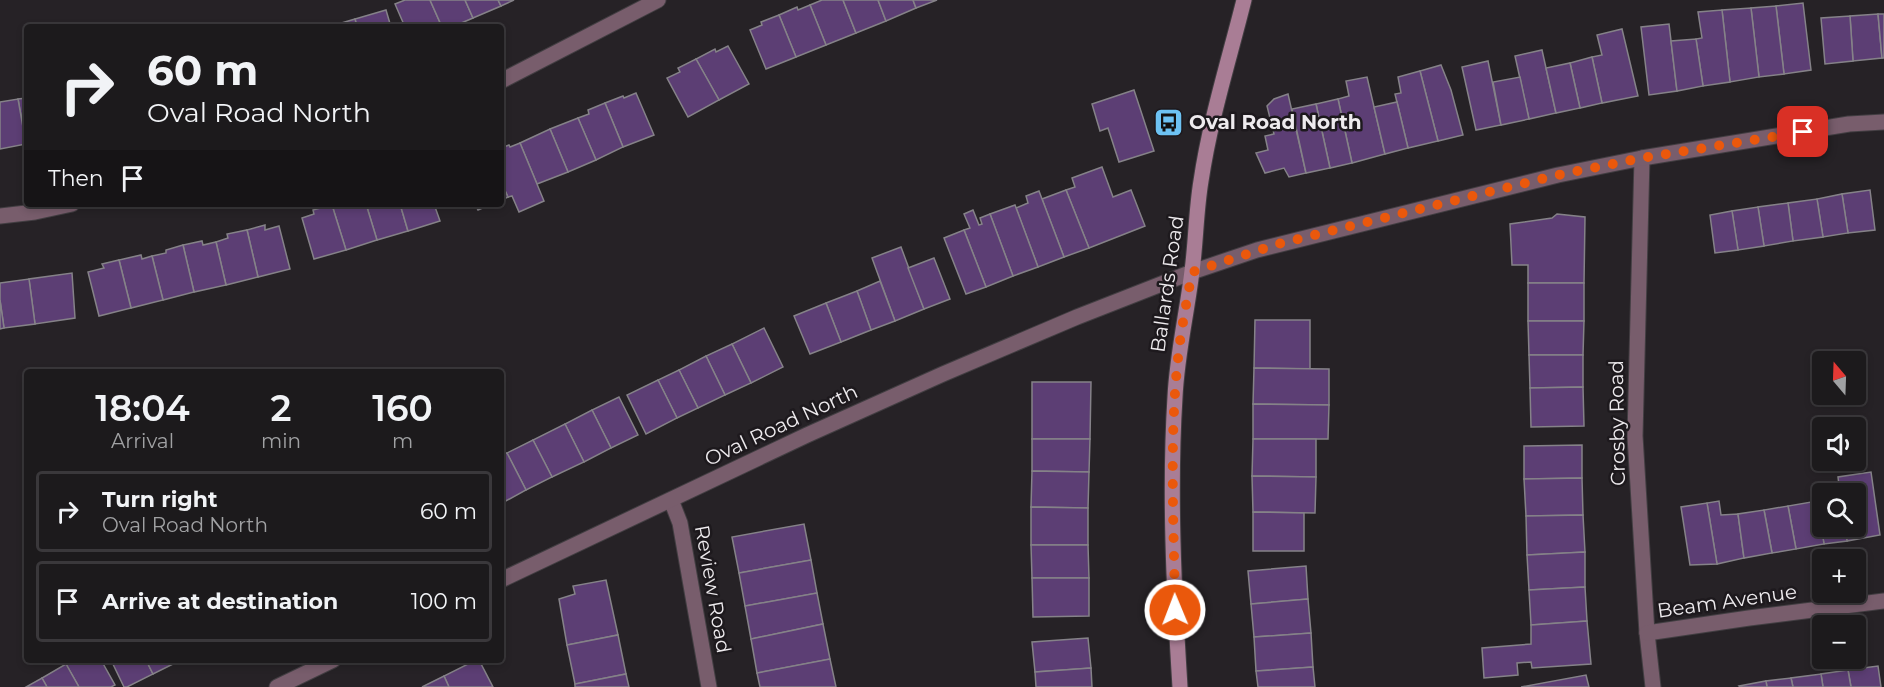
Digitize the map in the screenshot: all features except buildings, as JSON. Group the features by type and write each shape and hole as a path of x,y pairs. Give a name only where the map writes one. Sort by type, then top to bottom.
{"main road":[{"name":"Ballards Road","path":"1180,687 1175,610 1173,498 1178,356 1192,272 1201,180 1213,118 1244,0"}],"street":[{"path":"504,79 658,0"},
{"name":"Oval Road North","path":"504,579 807,435 943,374 1077,317 1192,272 1257,250 1558,175 1642,158 1849,124 1884,122"},
{"name":"Crosby Road","path":"1642,158 1635,436 1647,633 1653,687"},
{"path":"0,216 58,207"},
{"name":"Review Road","path":"671,500 680,523 709,687"},
{"name":"Beam Avenue","path":"1647,633 1884,602"},
{"path":"277,687 327,663"}],"place":[{"name":"Oval Road North","path":"1168,122"}],"route":[{"path":"1175,610 1173,498 1175,400 1178,356 1192,272 1278,244 1558,175 1642,158 1803,132"}]}
